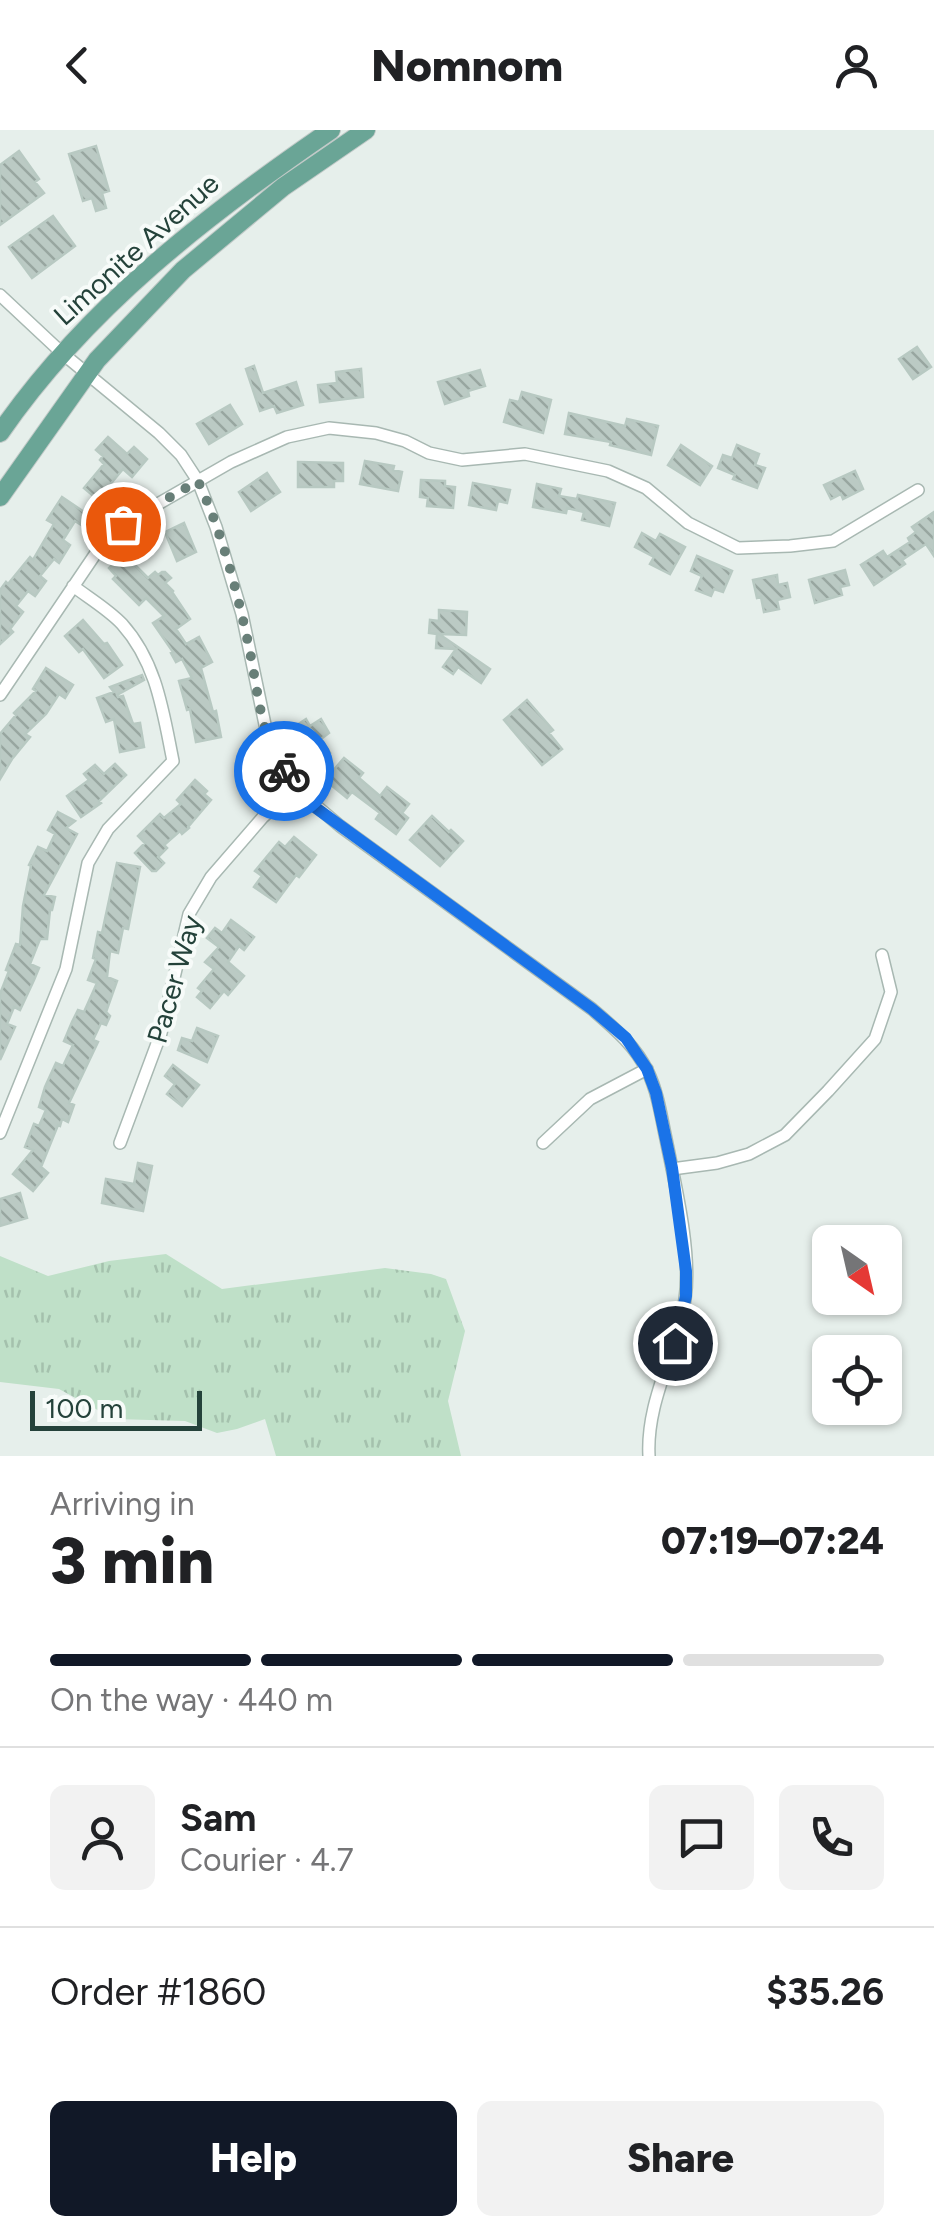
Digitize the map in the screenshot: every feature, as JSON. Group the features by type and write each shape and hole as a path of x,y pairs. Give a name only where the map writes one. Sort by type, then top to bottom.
{"main road":[{"name":"Limonite Avenue","path":"0,433 62,353 158,260 256,181 331,130"},
{"name":"Limonite Avenue","path":"0,496 86,374 146,306 213,242 282,187 366,130"}],"street":[{"path":"0,294 86,374 159,433 198,481 242,614 268,739 295,788 340,826 592,1009 626,1038 647,1069 672,1168 684,1245 686,1296 675,1343 652,1409 650,1456"},
{"path":"0,695 96,553 123,524 231,462 286,437 329,428 405,441 429,453 462,460 526,454 608,471 646,488 688,523 738,548 832,541 918,490"},
{"path":"0,1133 66,969 88,863 108,829 173,761 146,658 121,623 73,586"},
{"name":"Pacer Way","path":"120,1143 162,1033 189,914 211,877 295,788"},
{"path":"672,1168 717,1163 749,1154 784,1135 818,1102 875,1039 891,992 882,955"},
{"path":"543,1143 590,1100 647,1069"}],"green space":[{"path":"166,1254 222,1289 385,1268 446,1279 465,1331 448,1401 461,1456 276,1456 265,1419 217,1433 185,1421 114,1419 59,1389 0,1382 0,1256 48,1276 109,1261"}],"building":[{"path":"96,146 109,191 102,193 106,208 96,211 92,198 83,201 69,154"},
{"path":"19,151 44,193 0,225 0,165"},
{"path":"53,216 75,246 32,278 9,247"},
{"path":"917,347 931,367 913,379 899,359"},
{"path":"254,366 263,393 296,382 303,405 277,413 274,406 260,411 246,369"},
{"path":"361,369 363,397 320,402 318,385 337,383 336,372"},
{"path":"480,370 485,386 445,404 438,382"},
{"path":"522,392 551,400 543,433 504,422 510,400 519,402"},
{"path":"230,405 242,424 209,444 197,424"},
{"path":"569,413 625,426 627,419 658,426 651,455 610,445 611,442 565,434"},
{"path":"108,437 127,454 134,447 147,459 132,477 123,469 108,487 114,492 104,505 84,488 104,464 100,460 103,456 96,450"},
{"path":"681,445 712,466 700,485 668,465"},
{"path":"737,445 759,454 755,465 765,468 757,488 718,468 723,455 732,458"},
{"path":"365,461 394,466 393,470 402,472 398,491 360,484"},
{"path":"298,462 343,463 343,481 334,481 334,487 298,487"},
{"path":"855,471 863,489 843,499 841,494 831,499 824,485"},
{"path":"267,473 280,492 251,511 239,492"},
{"path":"421,480 445,481 445,486 455,487 453,508 427,506 428,498 420,497"},
{"path":"473,483 510,490 507,503 498,501 496,510 469,505"},
{"path":"537,484 561,489 559,496 577,499 578,495 615,503 609,526 582,520 584,512 533,507"},
{"path":"62,497 90,516 83,526 75,521 63,540 70,545 59,563 54,559 40,576 46,581 35,596 28,591 16,606 23,612 10,629 13,632 0,644 0,590 30,557 33,560 54,524 47,520"},
{"path":"934,512 934,556 926,544 874,585 861,565 883,551 887,557 910,542 908,538 916,532 912,527"},
{"path":"184,523 196,552 177,561 165,532"},
{"path":"642,533 656,541 660,534 685,547 670,574 650,564 654,557 635,547"},
{"path":"124,554 148,578 155,572 165,572 171,578 165,583 190,619 176,629 186,644 199,637 212,662 201,668 221,737 196,742 190,709 187,710 179,681 192,678 182,659 176,662 153,623 164,616 146,598 139,605 113,579 116,576 109,568"},
{"path":"697,556 732,571 723,592 714,589 711,596 696,590 702,576 691,571"},
{"path":"845,570 849,585 840,587 842,595 815,603 809,580"},
{"path":"777,575 778,585 787,583 790,597 777,600 779,609 764,612 753,580"},
{"path":"439,610 467,612 466,635 439,634 490,669 481,683 458,667 453,674 443,667 456,649 436,648 437,634 429,633 430,620 439,621"},
{"path":"83,620 107,643 122,665 104,678 83,649 79,652 65,636"},
{"path":"46,668 73,685 65,698 59,694 46,714 25,734 30,737 0,779 0,734 36,691 33,689"},
{"path":"142,675 144,680 117,695 123,696 133,724 140,723 144,747 120,752 114,719 106,722 97,698 114,692 110,687"},
{"path":"527,700 553,730 549,733 562,749 542,765 504,720"},
{"path":"306,719 310,726 321,719 329,733 321,739 330,753 318,761 291,729"},
{"path":"344,758 363,773 359,778 380,796 387,787 409,804 402,813 408,818 396,834 376,819 380,813 352,792 347,798 325,780"},
{"path":"115,764 126,775 101,803 81,817 67,796 89,780 84,774 95,765 104,774"},
{"path":"195,780 211,800 189,828 164,845 167,848 158,857 164,863 152,871 135,853 145,843 138,836 160,814 164,818 181,804 177,800"},
{"path":"58,812 75,821 66,828 77,834 44,895 55,897 47,939 40,939 30,964 39,968 20,1010 14,1007 7,1024 15,1027 0,1060 0,994 16,944 20,945 29,865 38,847 47,851 55,834 48,830"},
{"path":"432,816 463,841 440,866 410,840"},
{"path":"294,837 316,855 276,902 254,887 262,876 255,871 279,842 285,847"},
{"path":"117,863 140,867 128,929 123,928 118,953 110,951 107,977 117,981 106,1012 110,1016 106,1025 101,1023 93,1040 98,1042 69,1103 74,1105 68,1122 62,1119 58,1125 41,1167 48,1173 33,1191 13,1174 33,1150 25,1147 34,1124 39,1126 46,1110 39,1107 45,1087 56,1063 63,1066 73,1045 64,1041 78,1010 84,1012 97,983 88,980"},
{"path":"231,920 254,937 244,950 239,946 228,962 244,976 210,1008 197,997 202,991 198,988 214,969 205,962 219,947 207,938 215,928 222,933"},
{"path":"197,1028 218,1036 207,1062 178,1050 182,1038 192,1041"},
{"path":"173,1065 199,1085 182,1106 167,1094 175,1084 165,1076"},
{"path":"138,1163 152,1166 143,1211 102,1203 106,1179 134,1184"},
{"path":"20,1193 27,1218 0,1226 0,1199"}],"way so far":[{"path":"123,524 198,481 242,614 268,739 284,771"}],"route":[{"path":"284,771 316,808 592,1009 626,1038 647,1069 656,1093 672,1168 686,1271 686,1296 675,1343"}]}
